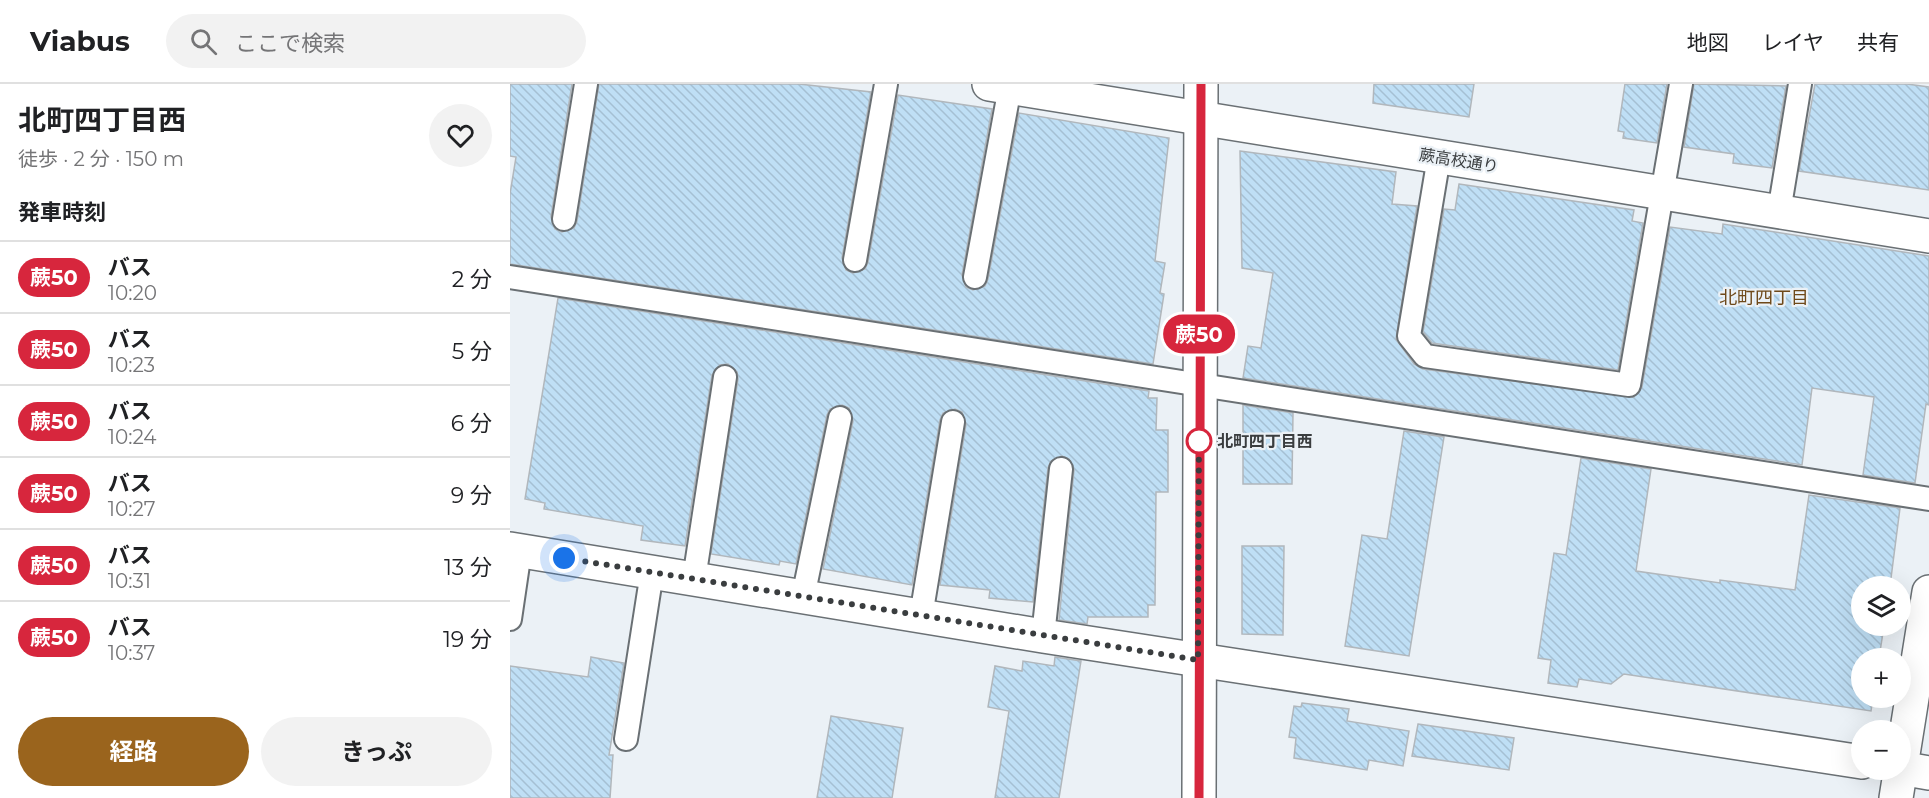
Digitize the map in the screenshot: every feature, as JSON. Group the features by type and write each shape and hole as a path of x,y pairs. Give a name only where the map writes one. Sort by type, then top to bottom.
{"street":[{"path":"1199,798 1201,84"},
{"name":"蕨高校通り","path":"999,86 1929,236"},
{"path":"515,550 1043,636 1851,760"},
{"path":"1909,720 1929,592"},
{"path":"1911,770 1929,773"},
{"path":"1896,798 1899,780"}],"lane":[{"path":"564,219 586,84"},
{"path":"855,260 886,84"},
{"path":"1439,157 1409,336 1425,356 1629,385 1681,84"},
{"path":"1779,212 1800,84"},
{"path":"975,277 999,86"},
{"path":"510,277 1929,498"},
{"path":"694,579 725,376"},
{"path":"803,597 840,418"},
{"path":"921,616 953,422"},
{"path":"1043,636 1061,469"},
{"path":"510,619 515,550"},
{"path":"626,739 652,572"}],"building":[{"path":"510,84 572,84 551,217 555,229 562,232 574,228 577,221 599,84 799,84 871,92 842,258 846,270 853,273 865,269 868,262 898,95 992,109 962,275 966,287 973,290 985,286 988,279 1019,113 1169,138 1155,261 1165,263 1160,293 1164,294 1153,364 510,264 510,194 516,157 510,156"},
{"path":"1374,84 1474,84 1469,117 1373,103"},
{"path":"1625,84 1667,84 1657,143 1623,138 1624,132 1618,131"},
{"path":"1694,84 1786,86 1772,168 1733,163 1734,154 1684,147"},
{"path":"1815,84 1907,84 1929,87 1929,190 1799,171"},
{"path":"1240,151 1396,172 1392,204 1417,206 1396,339 1414,364 1423,369 1634,397 1642,387 1670,227 1722,234 1723,224 1929,256 1929,405 1926,404 1915,483 1863,475 1874,397 1812,388 1802,465 1243,378 1248,346 1261,348 1273,273 1242,268"},
{"path":"1459,184 1634,210 1632,221 1643,223 1618,370 1432,343 1423,332 1444,209 1455,210"},
{"path":"558,298 1149,391 1148,398 1157,398 1156,430 1168,430 1168,492 1156,492 1155,605 1148,605 1148,617 1088,617 1087,624 1059,620 1074,470 1069,459 1062,456 1051,461 1048,468 1033,602 989,598 990,590 940,585 966,424 962,412 955,409 943,413 940,420 912,585 823,569 853,421 849,408 842,405 830,409 827,415 796,564 780,561 779,565 711,554 738,379 737,372 728,364 720,365 712,375 685,546 641,540 643,526 544,509 545,503 525,499"},
{"path":"1243,405 1293,413 1292,484 1243,484"},
{"path":"1404,431 1444,437 1409,656 1345,646 1362,535 1387,539"},
{"path":"1581,458 1651,469 1636,571 1720,583 1720,580 1795,590 1809,495 1900,508 1891,576 1851,576 1851,636 1882,636 1881,648 1851,648 1851,708 1871,708 1871,711 1624,674 1611,684 1579,679 1577,687 1548,683 1551,660 1538,658 1554,553 1566,555"},
{"path":"1242,546 1284,546 1283,635 1242,634"},
{"path":"591,657 624,663 609,755 613,755 610,798 510,798 510,666 588,677"},
{"path":"1055,657 1081,661 1059,798 995,798 1009,711 988,707 995,666 1022,671 1023,661 1054,666"},
{"path":"1302,703 1349,709 1347,721 1409,731 1403,766 1369,760 1367,770 1294,758 1296,738 1289,737 1294,706 1301,707"},
{"path":"831,716 903,728 892,798 817,798"},
{"path":"1418,724 1514,738 1509,770 1412,756"}],"bus line":[{"name":"蕨50","path":"1199,798 1201,84"}],"place":[{"name":"北町四丁目西","path":"1199,441"}],"district":[{"name":"北町四丁目","path":"1764,298"}],"route":[{"path":"564,558 1198,660 1199,430 1199,441"}]}
